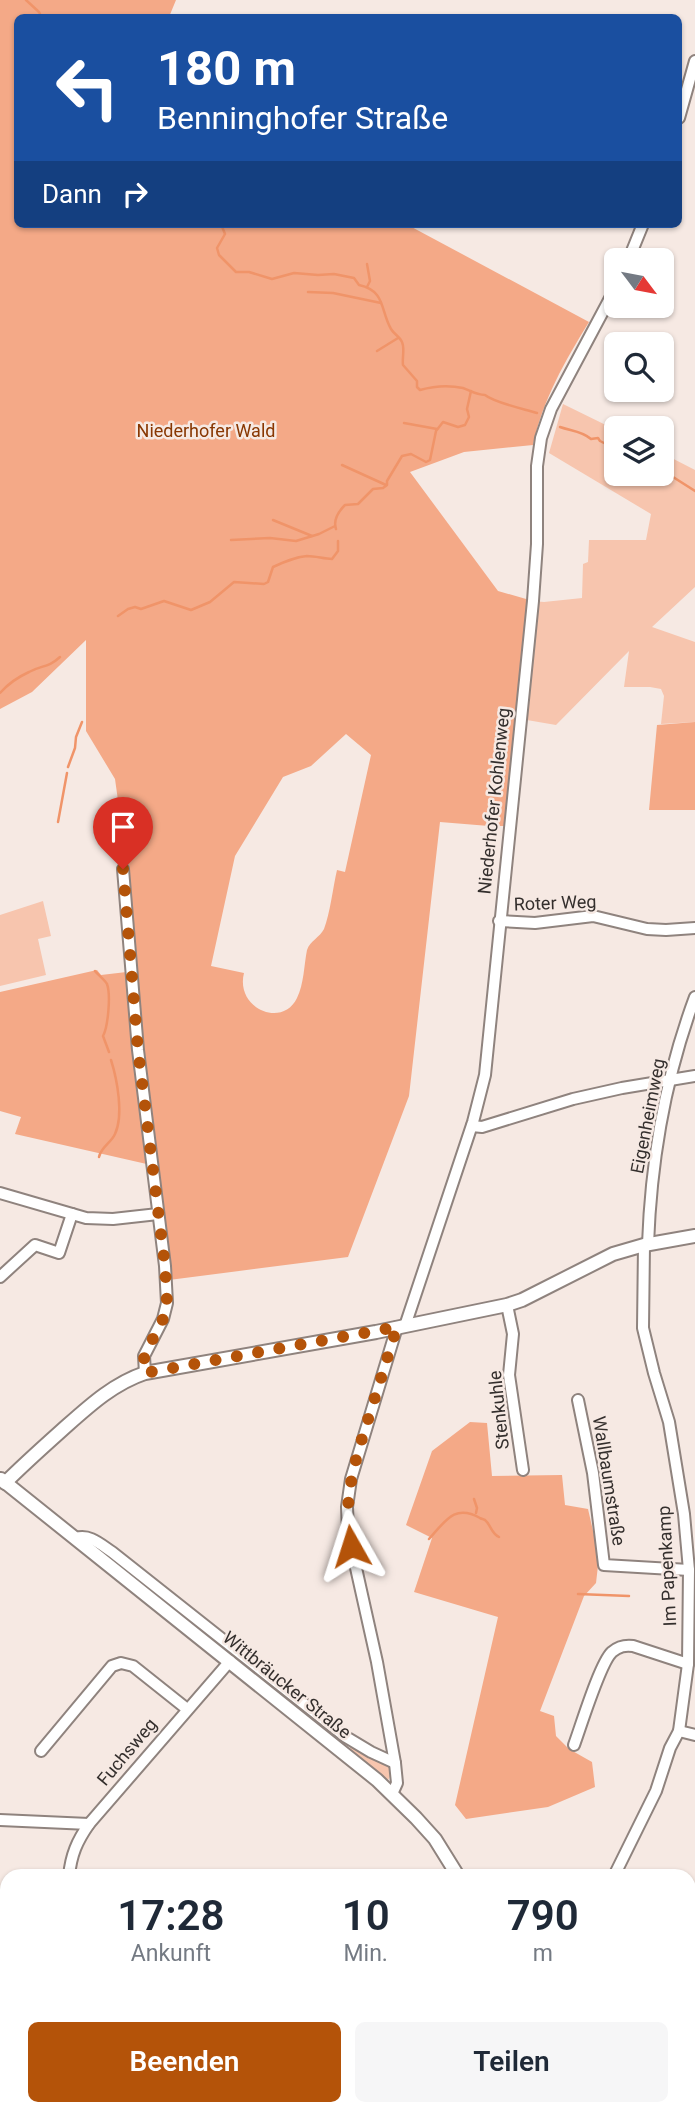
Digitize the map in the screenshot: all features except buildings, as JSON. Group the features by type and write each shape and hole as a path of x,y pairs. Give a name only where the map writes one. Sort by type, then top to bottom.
{"main road":[{"path":"3,1481 100,1397 121,1382 145,1373 507,1305 533,1295 605,1258 646,1244 695,1236"},
{"name":"Wittbräucker Straße","path":"3,1481 356,1763 392,1794 435,1839 454,1869"}],"street":[{"path":"682,107 695,61"},
{"path":"633,248 641,228"},
{"name":"Niederhofer Kohlenweg","path":"392,1794 397,1783 395,1758 348,1532 347,1507 356,1460 472,1126 485,1075 535,581 537,466 541,438 551,409 604,310"},
{"path":"123,869 138,1050 165,1266 167,1303 163,1319 144,1356 145,1373"},
{"name":"Roter Weg","path":"499,921 535,923 593,916 647,929 695,928"},
{"name":"Eigenheimweg","path":"646,1244 656,1154 671,1079 695,997"},
{"path":"472,1126 482,1127 573,1099 695,1076"},
{"path":"0,1193 86,1218 113,1219 158,1214"},
{"path":"0,1277 35,1245 59,1253 72,1214"},
{"name":"Im Papenkamp","path":"618,1869 652,1801 670,1748 679,1731 688,1664 689,1570 684,1514 669,1422 643,1328 646,1244"},
{"name":"Stenkuhle","path":"507,1305 513,1334 509,1375 523,1470"},
{"name":"Wallbaumstraße","path":"578,1400 595,1484 604,1565 689,1570"},
{"name":"Wittbräucker Straße","path":"76,1538 91,1538 111,1552 346,1737 371,1752 395,1758"},
{"path":"574,1745 603,1666 614,1650 633,1646 688,1664"},
{"name":"Fuchsweg","path":"70,1869 73,1850 89,1824 230,1661"},
{"path":"41,1751 112,1666 121,1663 133,1666 187,1709"},
{"path":"679,1731 695,1735"},
{"path":"0,1819 89,1824"}],"shaded area":[{"path":"563,404 604,424 604,486 549,453"},
{"path":"674,459 695,470 695,587 652,627 695,642 695,722 661,724 664,696 661,689 624,687 629,651 556,725 521,719 533,601 582,598 583,564 588,562 589,540 646,540 651,514 604,486 674,486"},
{"path":"43,901 51,936 38,939 46,975 0,986 0,915"},
{"path":"354,1744 390,1765 391,1773 387,1781 348,1750"}],"green space":[{"name":"Niederhofer Wald","path":"0,0 176,0 170,14 14,14 14,228 413,228 589,322 549,396 533,445 464,452 410,472 498,591 533,601 509,826 440,822 409,1096 348,1257 169,1280 151,1165 15,1134 21,1117 0,1111 0,992 97,970 101,975 135,971 115,779 86,731 86,640 32,692 0,709","holes":["346,734 371,755 345,872 337,870 326,923 307,950 299,993 290,1007 281,1012 262,1010 246,996 244,973 211,966 235,856 283,777 311,766"]},
{"path":"695,722 695,810 649,810 657,725"},
{"path":"470,1422 487,1423 492,1476 562,1475 565,1505 588,1509 599,1557 596,1583 584,1596 540,1711 554,1716 556,1736 569,1749 592,1762 595,1787 548,1807 466,1819 455,1805 498,1617 414,1592 432,1538 406,1525 432,1451"}],"waterway":[{"path":"26,0 40,14"},
{"path":"223,228 225,234 217,248 219,255 236,272 249,272 272,279 294,273 334,274 354,278 359,285 374,292 381,302 391,329 402,342 403,365 417,381 420,390 442,386 463,388 537,413"},
{"path":"367,264 370,281 367,287"},
{"path":"308,292 333,293 381,303"},
{"path":"377,351 398,338"},
{"path":"336,529 336,519 343,507 358,504 373,489 387,485 402,456 411,454 426,462 430,460 436,431 443,422 458,427 465,425 469,417 467,409 471,391"},
{"path":"404,423 437,429"},
{"path":"560,427 591,439 598,438 604,443"},
{"path":"342,465 386,485"},
{"path":"674,478 695,491"},
{"path":"273,520 312,536"},
{"path":"231,540 270,538 296,541 335,526"},
{"path":"118,616 128,609 141,609 164,601 191,610 210,602 234,582 264,584 268,582 273,567 298,557 332,559 338,551 338,541"},
{"path":"0,693 21,676 60,657"},
{"path":"68,767 82,722"},
{"path":"58,822 67,773"},
{"path":"95,971 106,982 108,989 108,1011 103,1036 109,1052"},
{"path":"99,1157 118,1126 117,1087 111,1060"},
{"path":"474,1499 476,1513"},
{"path":"429,1539 457,1513 471,1514 485,1520 499,1537"},
{"path":"578,1594 629,1596"}],"route":[{"path":"123,869 138,1050 165,1266 167,1303 163,1319 146,1348 145,1373 397,1327 351,1479 347,1507 351,1546"}]}
